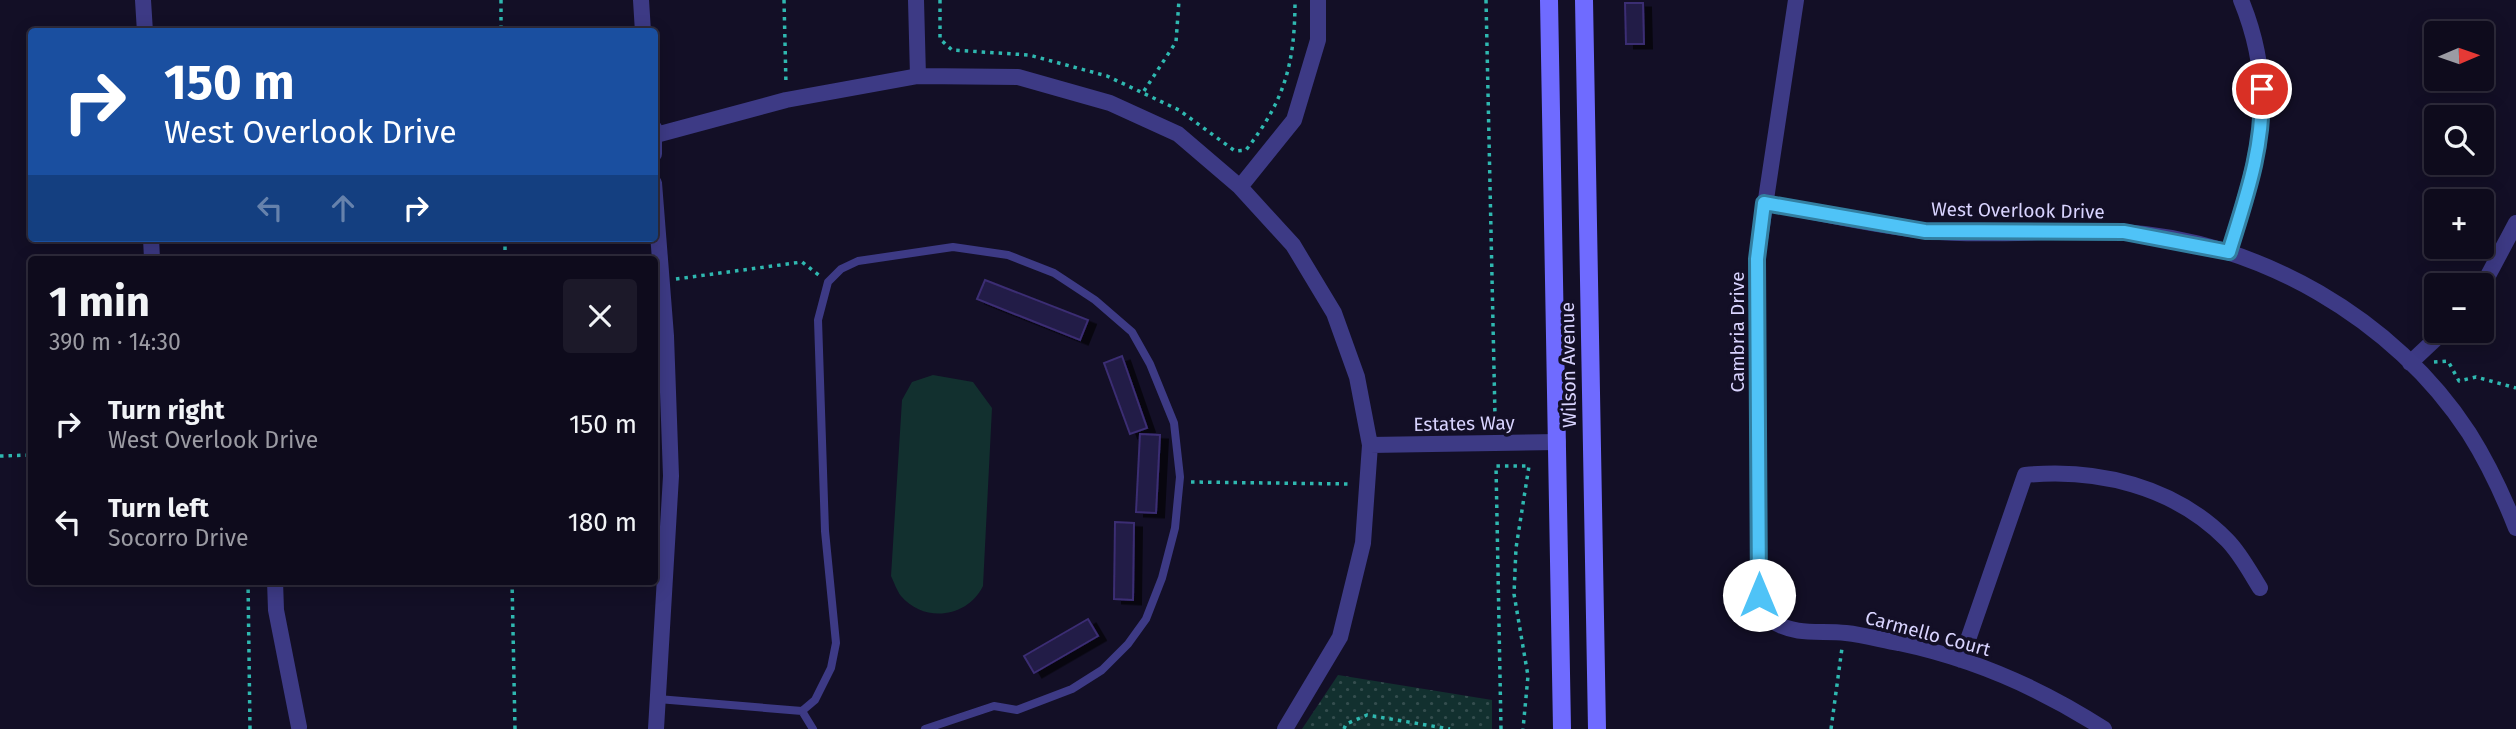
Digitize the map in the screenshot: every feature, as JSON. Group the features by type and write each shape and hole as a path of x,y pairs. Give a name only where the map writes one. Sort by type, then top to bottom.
{"main road":[{"name":"Wilson Avenue","path":"1549,0 1562,729"},
{"name":"Wilson Avenue","path":"1584,0 1597,729"}],"street":[{"path":"143,0 145,28"},
{"path":"641,0 643,28"},
{"path":"916,0 918,76"},
{"path":"1240,187 1294,120 1318,40 1318,0"},
{"name":"Cambria Drive","path":"1772,621 1759,595 1757,259 1796,0"},
{"path":"2229,252 2256,165 2263,130 2261,68 2252,25 2241,0"},
{"path":"658,130 786,100 918,76 1018,77 1110,103 1178,134 1240,187 1293,245 1334,313 1357,377 1370,446 1363,543 1339,637 1285,729"},
{"name":"West Overlook Drive","path":"1764,203 1925,231 2124,232 2229,252 2285,275 2329,299 2371,328 2410,363 2468,433 2493,474 2516,528"},
{"path":"2489,273 2516,223"},
{"path":"656,729 671,476 666,336 658,265"},
{"path":"2410,363 2431,343"},
{"name":"Estates Way","path":"1370,446 1558,442"},
{"path":"1961,660 2025,475 2057,472 2107,477 2182,504 2228,541 2260,588"},
{"path":"275,585 276,610 299,727"},
{"name":"Carmello Court","path":"1772,621 1814,634 1844,633 1961,660 2035,690 2104,729"}],"lane":[{"path":"658,699 802,712 815,700 831,668 836,643 825,531 818,320 828,282 841,269 858,261 953,247 1008,255 1054,273 1096,300 1132,332 1150,364 1174,423 1179,482 1175,528 1162,578 1146,619 1128,644 1102,670 1072,689 1017,710 994,706 925,729"},
{"path":"802,712 813,729"}],"path":[{"path":"501,0 501,28"},
{"path":"784,0 786,100"},
{"path":"940,0 940,39 952,50 1006,51 1082,66 1144,91 1179,110 1235,151 1246,150 1281,98 1293,51 1295,0"},
{"path":"1144,91 1176,42 1179,0"},
{"path":"1486,0 1495,416"},
{"path":"659,285 803,262 828,282"},
{"path":"2410,363 2448,361 2459,381 2476,377 2516,388"},
{"path":"0,456 28,455"},
{"path":"1501,729 1496,466 1529,466 1516,548 1514,594 1528,676 1523,729"},
{"path":"1179,482 1367,485"},
{"path":"248,585 250,729"},
{"path":"512,585 515,729"},
{"path":"1831,729 1844,633"},
{"path":"1344,729 1346,724 1367,715 1450,729"}],"green space":[{"path":"933,375 973,382 992,408 983,586 967,605 945,613 922,611 911,605 900,594 891,576 902,400 912,382"},
{"path":"1338,675 1492,700 1492,729 1302,729"}],"building":[{"path":"1625,3 1643,3 1644,44 1626,44"},
{"path":"985,280 1088,320 1080,340 977,299"},
{"path":"1122,356 1147,428 1130,434 1104,363"},
{"path":"1140,434 1160,435 1156,513 1136,512"},
{"path":"1115,522 1134,523 1133,600 1114,599"},
{"path":"1088,619 1098,636 1034,673 1024,656"}],"route":[{"path":"1759,595 1757,259 1764,203 1925,231 2124,232 2229,252 2256,165 2263,130 2262,89"}]}
